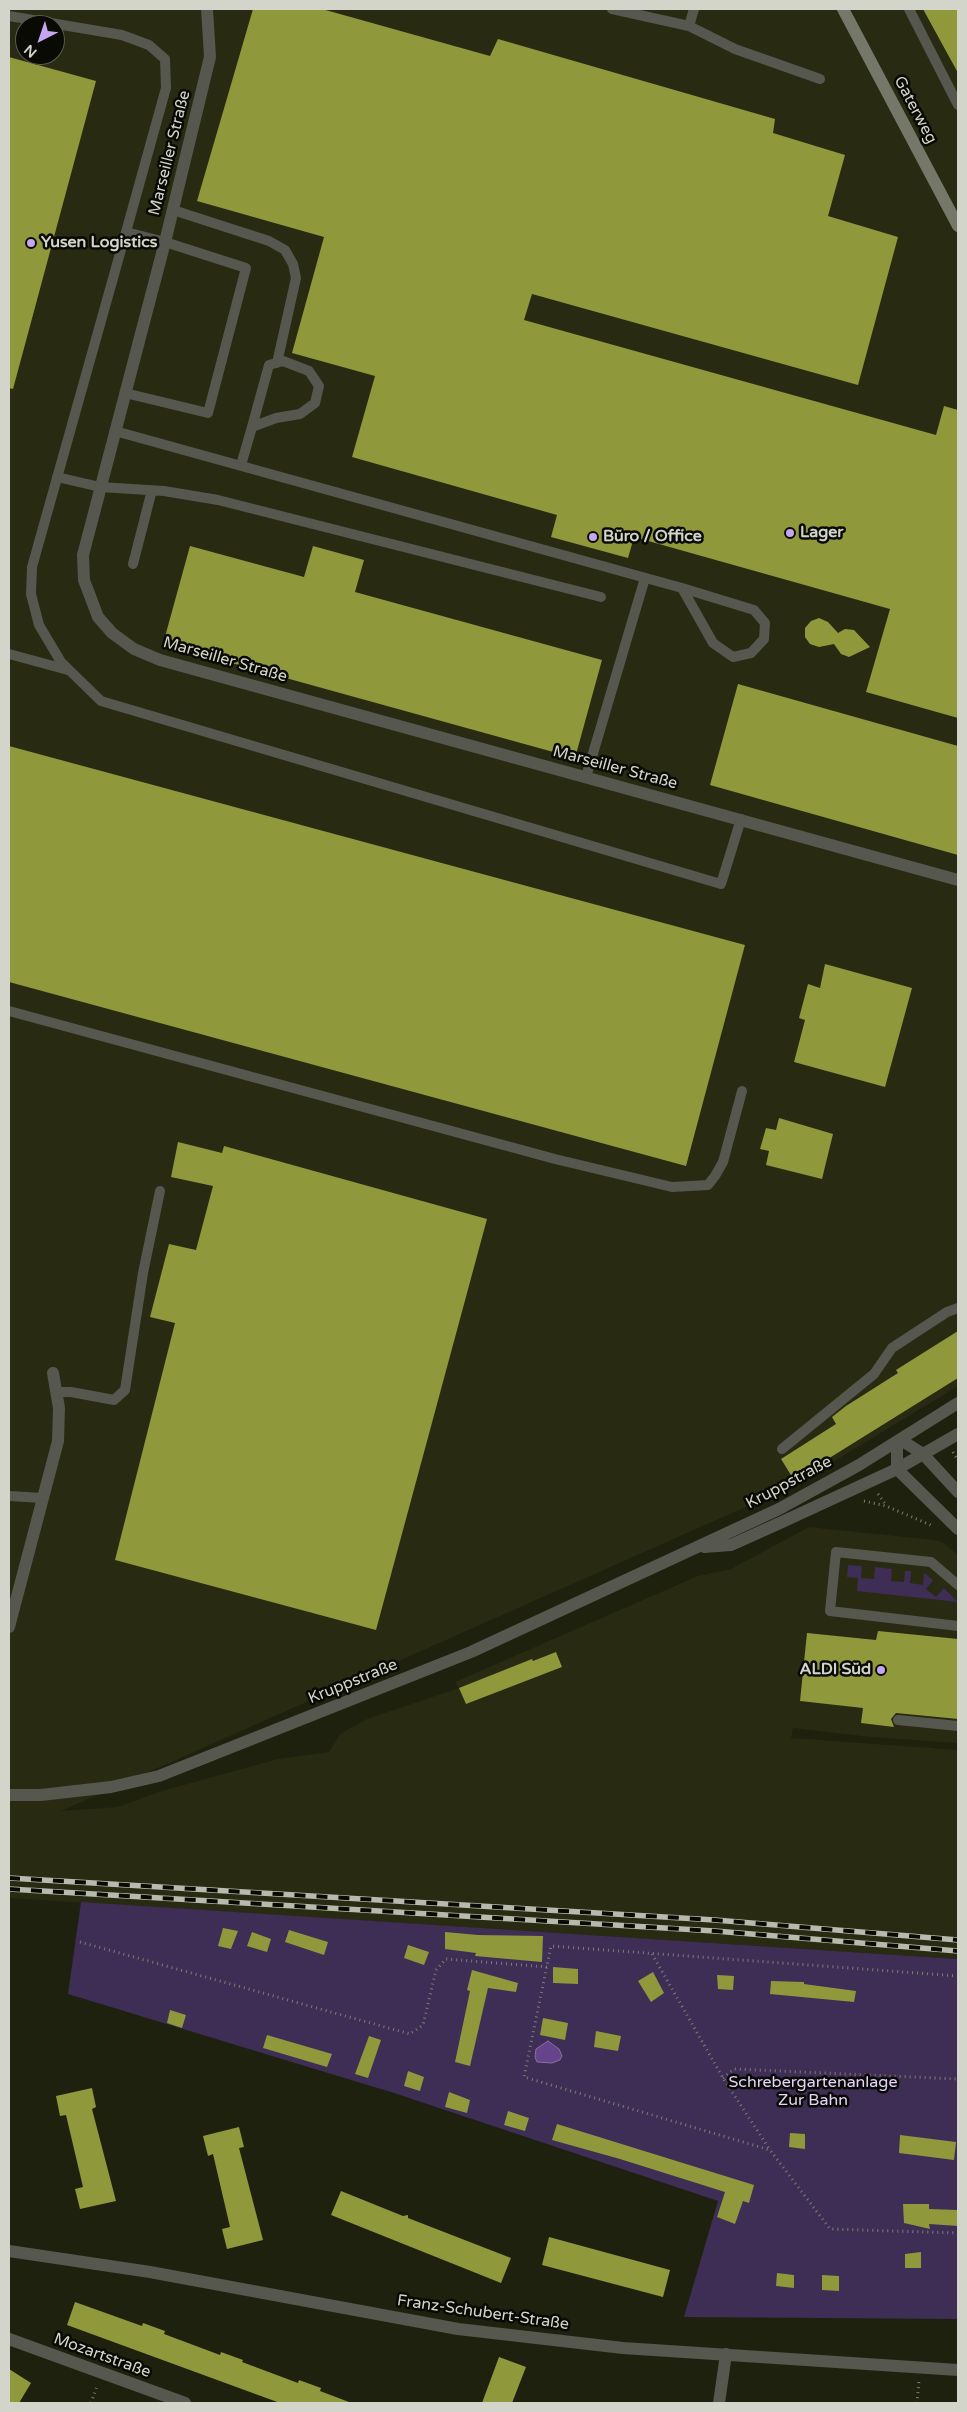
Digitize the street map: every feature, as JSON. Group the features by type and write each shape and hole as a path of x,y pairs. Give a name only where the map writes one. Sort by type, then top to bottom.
{"main road":[{"name":"Gaterweg","path":"843,9 958,226"}],"street":[{"name":"Marseiller Straße","path":"207,9 210,57 165,242 83,555 84,580 98,617 112,633 134,649 160,660 958,880"},
{"path":"9,1627 12,1601 58,1441 59,1408 53,1373"},
{"name":"Kruppstraße","path":"9,1795 41,1795 110,1787 158,1776 471,1652 779,1509 899,1441 958,1403"},
{"name":"Kruppstraße","path":"694,1548 731,1544 897,1469 958,1434"},
{"path":"958,1492 923,1454 899,1441 897,1469 958,1529"},
{"name":"Franz-Schubert-Straße","path":"9,2251 150,2272 458,2329 623,2348 958,2370"},
{"name":"Mozartstraße","path":"9,2339 185,2403"},
{"path":"719,2403 726,2354"}],"lane":[{"path":"612,9 689,26 735,49 820,79"},
{"path":"689,26 694,9"},
{"path":"908,9 958,105"},
{"path":"9,16 122,35 149,45 165,59 166,88 32,567 31,594 39,625 61,662 101,702 721,884 741,819"},
{"path":"173,210 269,240 285,250 293,264 296,278 277,363"},
{"path":"125,392 208,413 246,268 165,242 126,232"},
{"path":"241,465 269,365 283,362 309,372 319,386 315,403 300,414 276,418 252,427"},
{"path":"115,430 682,588 754,610 765,623 764,639 751,653 734,657 713,643 682,588"},
{"path":"57,477 100,487 152,490 218,500 601,596"},
{"path":"133,564 152,490"},
{"path":"586,777 645,578"},
{"path":"9,654 69,670"},
{"path":"9,1012 556,1159 672,1187 708,1185 715,1176 723,1162 742,1091"},
{"path":"56,1392 71,1392 114,1400 125,1390 142,1283 160,1191"},
{"path":"782,1449 874,1374 892,1348 947,1312 958,1308"},
{"path":"9,1496 43,1498"},
{"path":"958,1586 931,1562 836,1552 830,1611 958,1626"},
{"path":"898,1720 958,1726"}],"path":[{"path":"886,1506 916,1518"},
{"path":"80,1942 410,2034 423,2025 436,1970 446,1959 546,1967"},
{"path":"770,2150 524,2077 551,1946 958,1976"},
{"path":"652,1954 723,2078 770,2150 830,2229 958,2233"},
{"path":"723,2078 734,2069 958,2079"},
{"path":"917,2367 919,2384 917,2403"}],"shaded area":[{"path":"9,9 958,9 958,1386 795,1485 61,1811 118,1807 162,1791 278,1759 329,1752 340,1734 367,1719 459,1688 455,1682 698,1576 731,1569 809,1527 934,1540 942,1542 958,1555 958,1743 870,1737 793,1728 791,1738 958,1750 958,1959 9,1898"},
{"path":"548,2041 559,2049 562,2056 560,2060 552,2063 537,2062 535,2057 536,2049"}],"green space":[{"path":"848,1565 862,1566 861,1578 874,1579 875,1567 892,1569 891,1581 904,1582 905,1571 911,1571 910,1583 923,1585 924,1573 933,1580 926,1589 936,1597 944,1588 958,1602 857,1591 858,1578 847,1577"},
{"name":"Schrebergartenanlage Zur Bahn","path":"81,1902 958,1959 958,2319 684,2317 718,2201 394,2093 68,1994"}],"building":[{"path":"253,9 322,9 490,56 498,39 775,119 773,133 845,155 828,216 898,237 858,385 532,294 524,320 936,435 944,406 958,410 958,718 866,692 890,609 634,537 628,558 551,537 557,515 352,457 375,376 292,353 324,237 197,201"},
{"path":"923,9 958,9 958,73"},
{"name":"Yusen Logistics","path":"9,57 15,59 15,65 38,65 96,81 13,389 9,388"},
{"path":"190,546 304,577 313,546 364,560 355,592 602,660 575,758 163,644"},
{"path":"819,618 828,622 838,633 845,629 854,630 870,647 849,657 841,654 834,644 819,647 810,644 805,637 805,628 811,621"},
{"path":"738,684 958,746 958,855 710,785"},
{"path":"9,746 745,945 686,1166 9,982"},
{"path":"825,964 912,988 885,1087 794,1062 805,1020 799,1018 808,984 820,988"},
{"path":"779,1118 833,1134 822,1179 766,1165 769,1151 760,1149 766,1128 776,1130"},
{"path":"178,1142 222,1153 224,1146 487,1219 376,1630 115,1560 175,1323 150,1317 169,1244 196,1250 213,1186 171,1177"},
{"path":"958,1331 958,1378 794,1480 781,1459 836,1424 832,1417 846,1406 898,1373 896,1370"},
{"name":"ALDI Süd","path":"878,1631 958,1639 958,1719 896,1713 891,1719 894,1727 861,1723 863,1708 800,1701 807,1633 876,1640"},
{"path":"556,1652 562,1667 466,1704 459,1688 532,1659 533,1661"},
{"path":"223,1928 238,1931 231,1949 218,1946"},
{"path":"289,1930 328,1942 324,1955 285,1942"},
{"path":"252,1932 271,1939 267,1952 247,1946"},
{"path":"445,1932 478,1935 543,1936 542,1962 475,1956 476,1953 445,1949"},
{"path":"408,1945 429,1952 424,1965 404,1958"},
{"path":"553,1967 578,1969 578,1984 553,1983"},
{"path":"472,1970 518,1983 516,1992 488,1988 470,2066 455,2062 470,1991 467,1990"},
{"path":"653,1972 664,1993 651,2002 638,1981"},
{"path":"717,1975 734,1976 733,1990 718,1989"},
{"path":"771,1981 804,1982 804,1984 856,1991 854,2002 770,1994"},
{"path":"170,2010 186,2015 182,2028 167,2023"},
{"path":"543,2018 568,2023 565,2040 540,2035"},
{"path":"596,2031 621,2036 618,2051 594,2047"},
{"path":"267,2035 332,2054 327,2067 263,2048"},
{"path":"369,2036 381,2040 368,2078 355,2074"},
{"path":"408,2071 424,2077 420,2091 404,2086"},
{"path":"92,2088 96,2107 92,2109 116,2201 80,2209 75,2189 83,2187 66,2115 60,2116 56,2096"},
{"path":"449,2092 470,2100 467,2113 445,2107"},
{"path":"508,2111 529,2118 525,2131 504,2125"},
{"path":"557,2124 754,2185 749,2203 743,2201 735,2224 717,2217 725,2192 552,2140"},
{"path":"239,2127 244,2147 239,2148 263,2240 227,2249 222,2229 230,2227 213,2154 208,2156 203,2136"},
{"path":"790,2133 805,2134 805,2149 789,2147"},
{"path":"900,2135 956,2142 954,2160 899,2153"},
{"path":"341,2191 403,2216 408,2215 408,2218 511,2258 501,2283 331,2215"},
{"path":"903,2204 929,2204 929,2209 958,2210 958,2226 929,2224 930,2229 904,2223"},
{"path":"549,2237 670,2270 663,2297 542,2265"},
{"path":"921,2252 921,2268 905,2268 905,2254"},
{"path":"777,2273 794,2275 794,2288 776,2286"},
{"path":"822,2275 839,2276 839,2291 822,2290"},
{"path":"75,2302 142,2326 143,2323 165,2331 164,2334 220,2355 221,2352 243,2360 242,2362 298,2383 299,2380 321,2388 320,2391 349,2402 280,2403 67,2325"},
{"path":"499,2357 526,2367 512,2403 482,2403"},
{"path":"9,2369 31,2383 19,2403 9,2403"}],"railway":[{"path":"9,1878 715,1920 958,1940"},
{"path":"9,1889 715,1931 958,1951"}],"place":[{"name":"Yusen Logistics","path":"31,243"},
{"name":"Lager","path":"790,533"},
{"name":"Büro / Office","path":"593,537"},
{"name":"ALDI Süd","path":"881,1670"}]}
